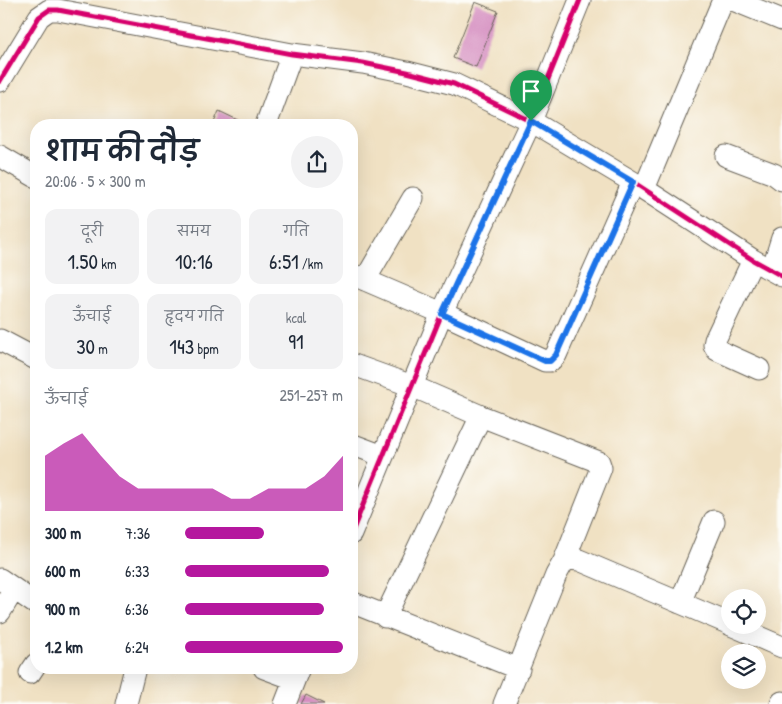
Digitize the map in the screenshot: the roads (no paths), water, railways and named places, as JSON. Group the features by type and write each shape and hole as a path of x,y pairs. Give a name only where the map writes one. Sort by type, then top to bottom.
{"street":[{"path":"358,517 442,314 531,121 580,0"},
{"path":"413,198 358,277 545,361 550,361 556,355 639,185 659,150 723,0"},
{"path":"733,0 782,20"},
{"path":"0,81 47,7 49,10 58,10 292,54 372,65 454,84 531,121 639,185 753,260 777,273 782,238"},
{"path":"268,119 292,54"},
{"path":"0,156 30,174"},
{"path":"726,156 774,174 782,180"},
{"path":"753,260 714,344 717,350 759,369"},
{"path":"0,340 30,356"},
{"path":"358,367 412,386 481,416 601,463 601,468 564,561 556,575 504,704"},
{"path":"385,617 481,416"},
{"path":"358,447 383,456"},
{"path":"680,602 714,521"},
{"path":"564,561 569,559 578,560 721,620"},
{"path":"0,612 7,584 30,600"},
{"path":"358,605 519,669"},
{"path":"752,634 782,647"},
{"path":"126,704 134,674"},
{"path":"285,704 296,674"}]}
